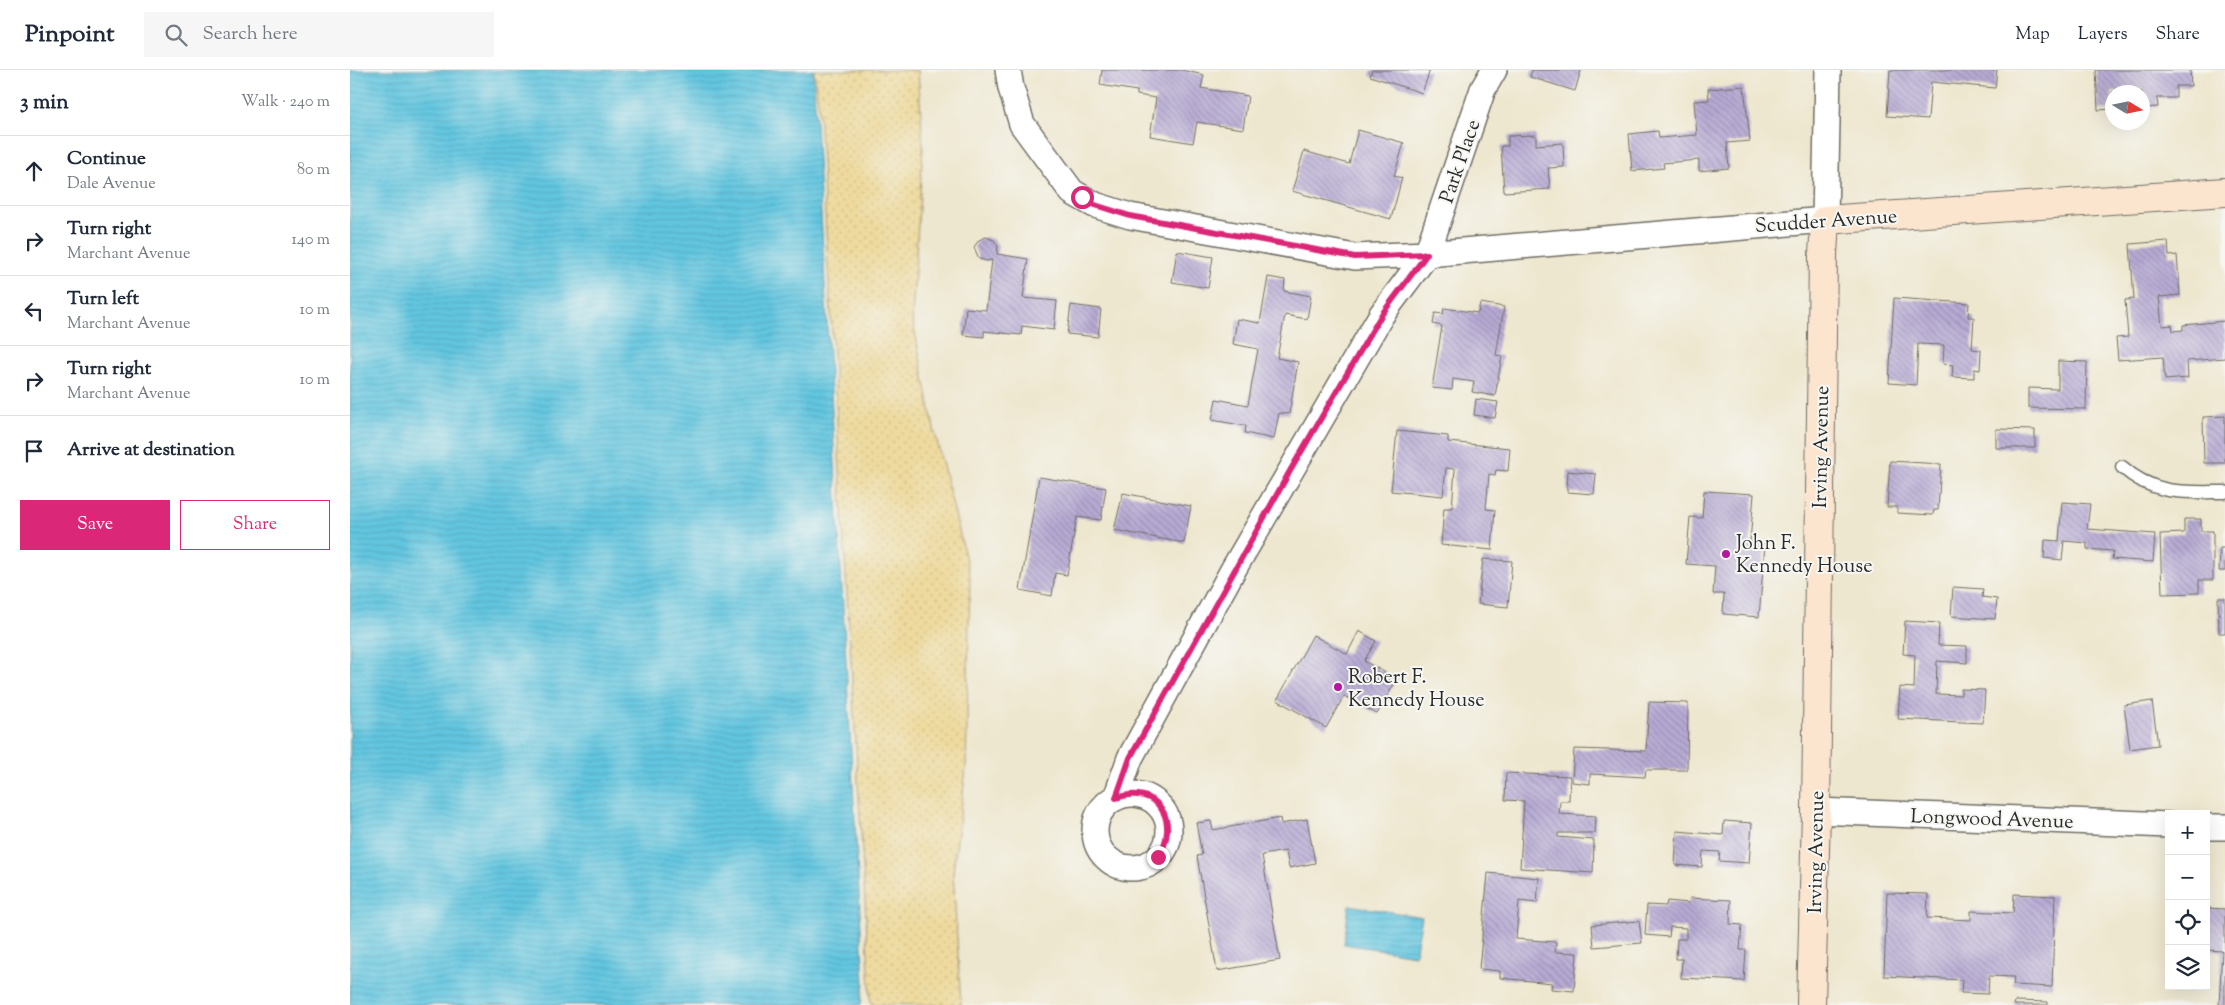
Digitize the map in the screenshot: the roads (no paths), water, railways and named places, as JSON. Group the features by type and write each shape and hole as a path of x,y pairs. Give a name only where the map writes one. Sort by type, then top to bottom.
{"street":[{"name":"Scudder Avenue","path":"1008,70 1011,88 1022,124 1072,192 1095,205 1130,216 1355,257 1427,254 1825,220 2225,192"},
{"name":"Park Place","path":"1116,798 1130,758 1290,471 1382,314 1427,254 1484,89 1494,70"},
{"name":"Irving Avenue","path":"1811,1005 1816,811 1823,255 1828,70"},
{"name":"Longwood Avenue","path":"1816,811 2165,825"},
{"path":"2210,827 2225,827"}],"lane":[{"path":"2122,466 2133,476 2164,491 2225,492"}],"water":[{"path":"350,70 813,70 864,983 861,1005 350,1005"},
{"path":"1349,905 1422,917 1415,955 1344,944"}],"place":[{"name":"John F. Kennedy House","path":"1726,554"},
{"name":"Robert F. Kennedy House","path":"1338,687"}]}
